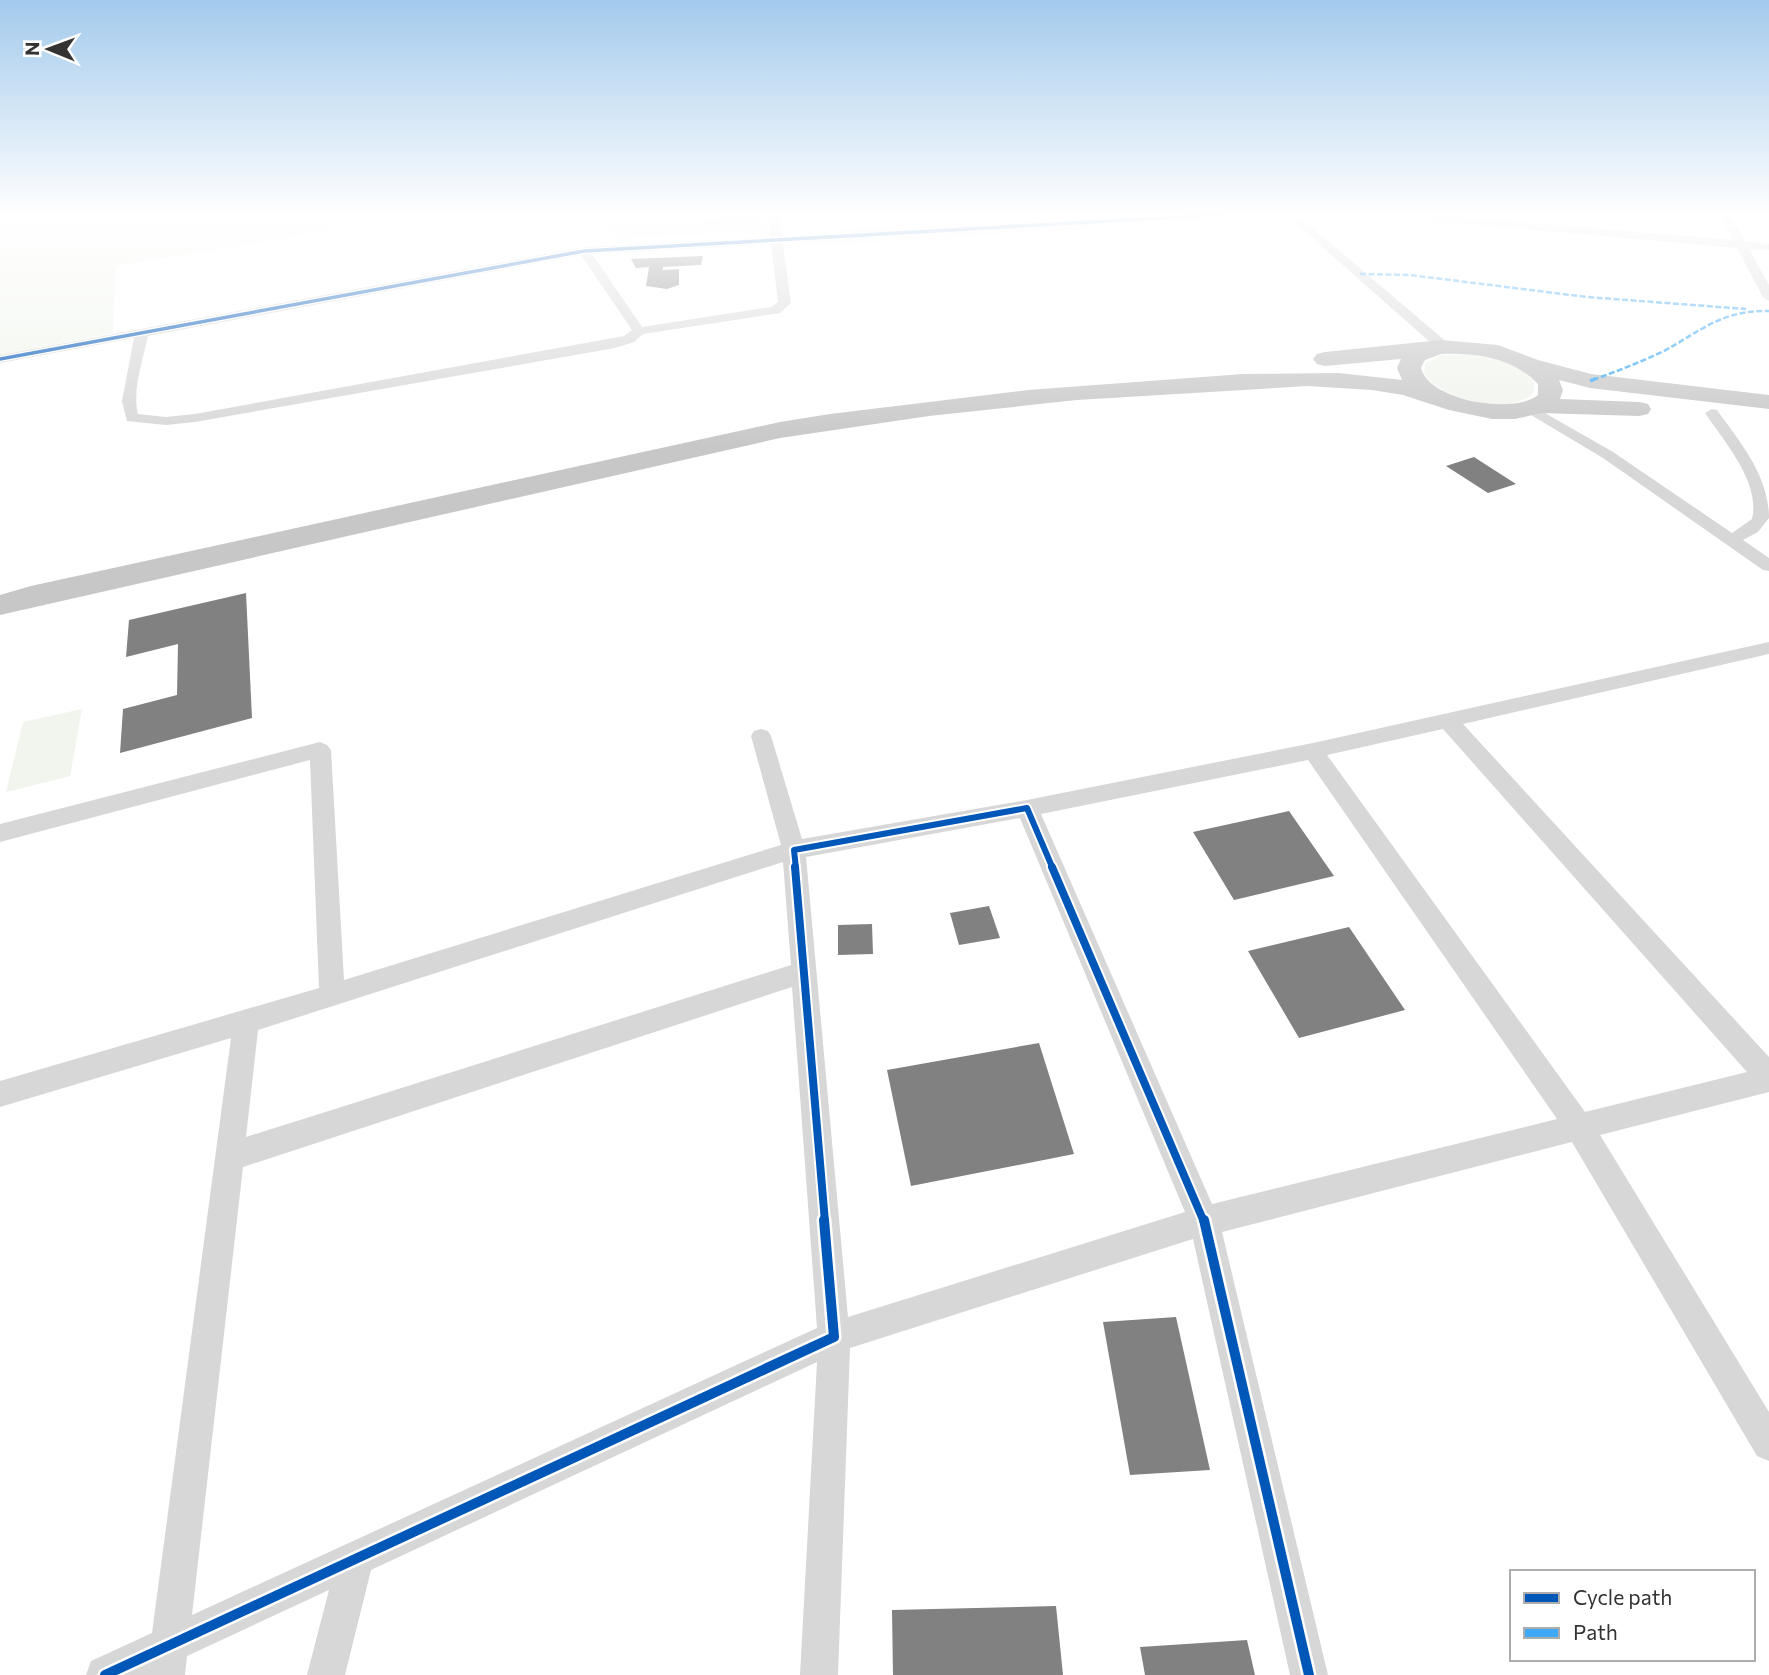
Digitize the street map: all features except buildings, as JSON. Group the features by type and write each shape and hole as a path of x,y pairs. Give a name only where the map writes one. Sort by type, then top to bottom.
{"highway":[{"path":"1436,396 1418,384 1408,372 1410,360 1437,348"},
{"path":"0,579 747,416 835,401 1042,377 1328,359 1437,348 1494,352 1530,365 1590,380 1769,402"},
{"path":"1530,365 1546,377 1552,390 1547,401 1535,407"},
{"path":"0,605 742,438 894,411 1062,393 1298,378 1367,380 1436,396 1477,409 1506,412 1535,407 1712,413 1769,418"}],"street":[{"path":"0,359 367,291"},
{"path":"612,291 639,331"},
{"path":"142,333 128,400 129,413 132,418 166,421 615,344 629,339 639,331 783,307 783,291"},
{"path":"1375,291 1437,348"},
{"path":"1535,407 1769,566"},
{"path":"1712,413 1757,480 1763,497 1763,511 1756,525 1731,540"},
{"path":"0,1094 246,1022 794,850 1027,808 1313,751 1769,648"},
{"path":"104,1675 168,1660 356,1558 834,1337 1204,1222 1769,1077 1448,721"},
{"path":"761,736 794,850 834,1337 819,1675"},
{"path":"0,833 320,750 332,995"},
{"path":"1313,751 1579,1126 1769,1444"},
{"path":"1027,808 1204,1222 1309,1675"},
{"path":"229,1157 804,972"},
{"path":"168,1660 246,1022"},
{"path":"326,1675 356,1558"}],"shaded area":[{"path":"0,291 115,291 113,333 0,355"},
{"path":"1469,354 1505,362 1521,370 1534,383 1534,392 1524,399 1510,403 1477,402 1444,391 1424,373 1425,364 1441,355"},
{"path":"82,709 70,776 6,792 23,722"}],"marked path":[{"path":"1540,291 1746,309"},
{"path":"1590,381 1661,352 1723,317 1751,311 1769,311"}],"cycle path":[{"path":"0,359 367,291"},
{"path":"105,1675 834,1337 794,850 1027,808 1204,1221 1309,1675"}]}
